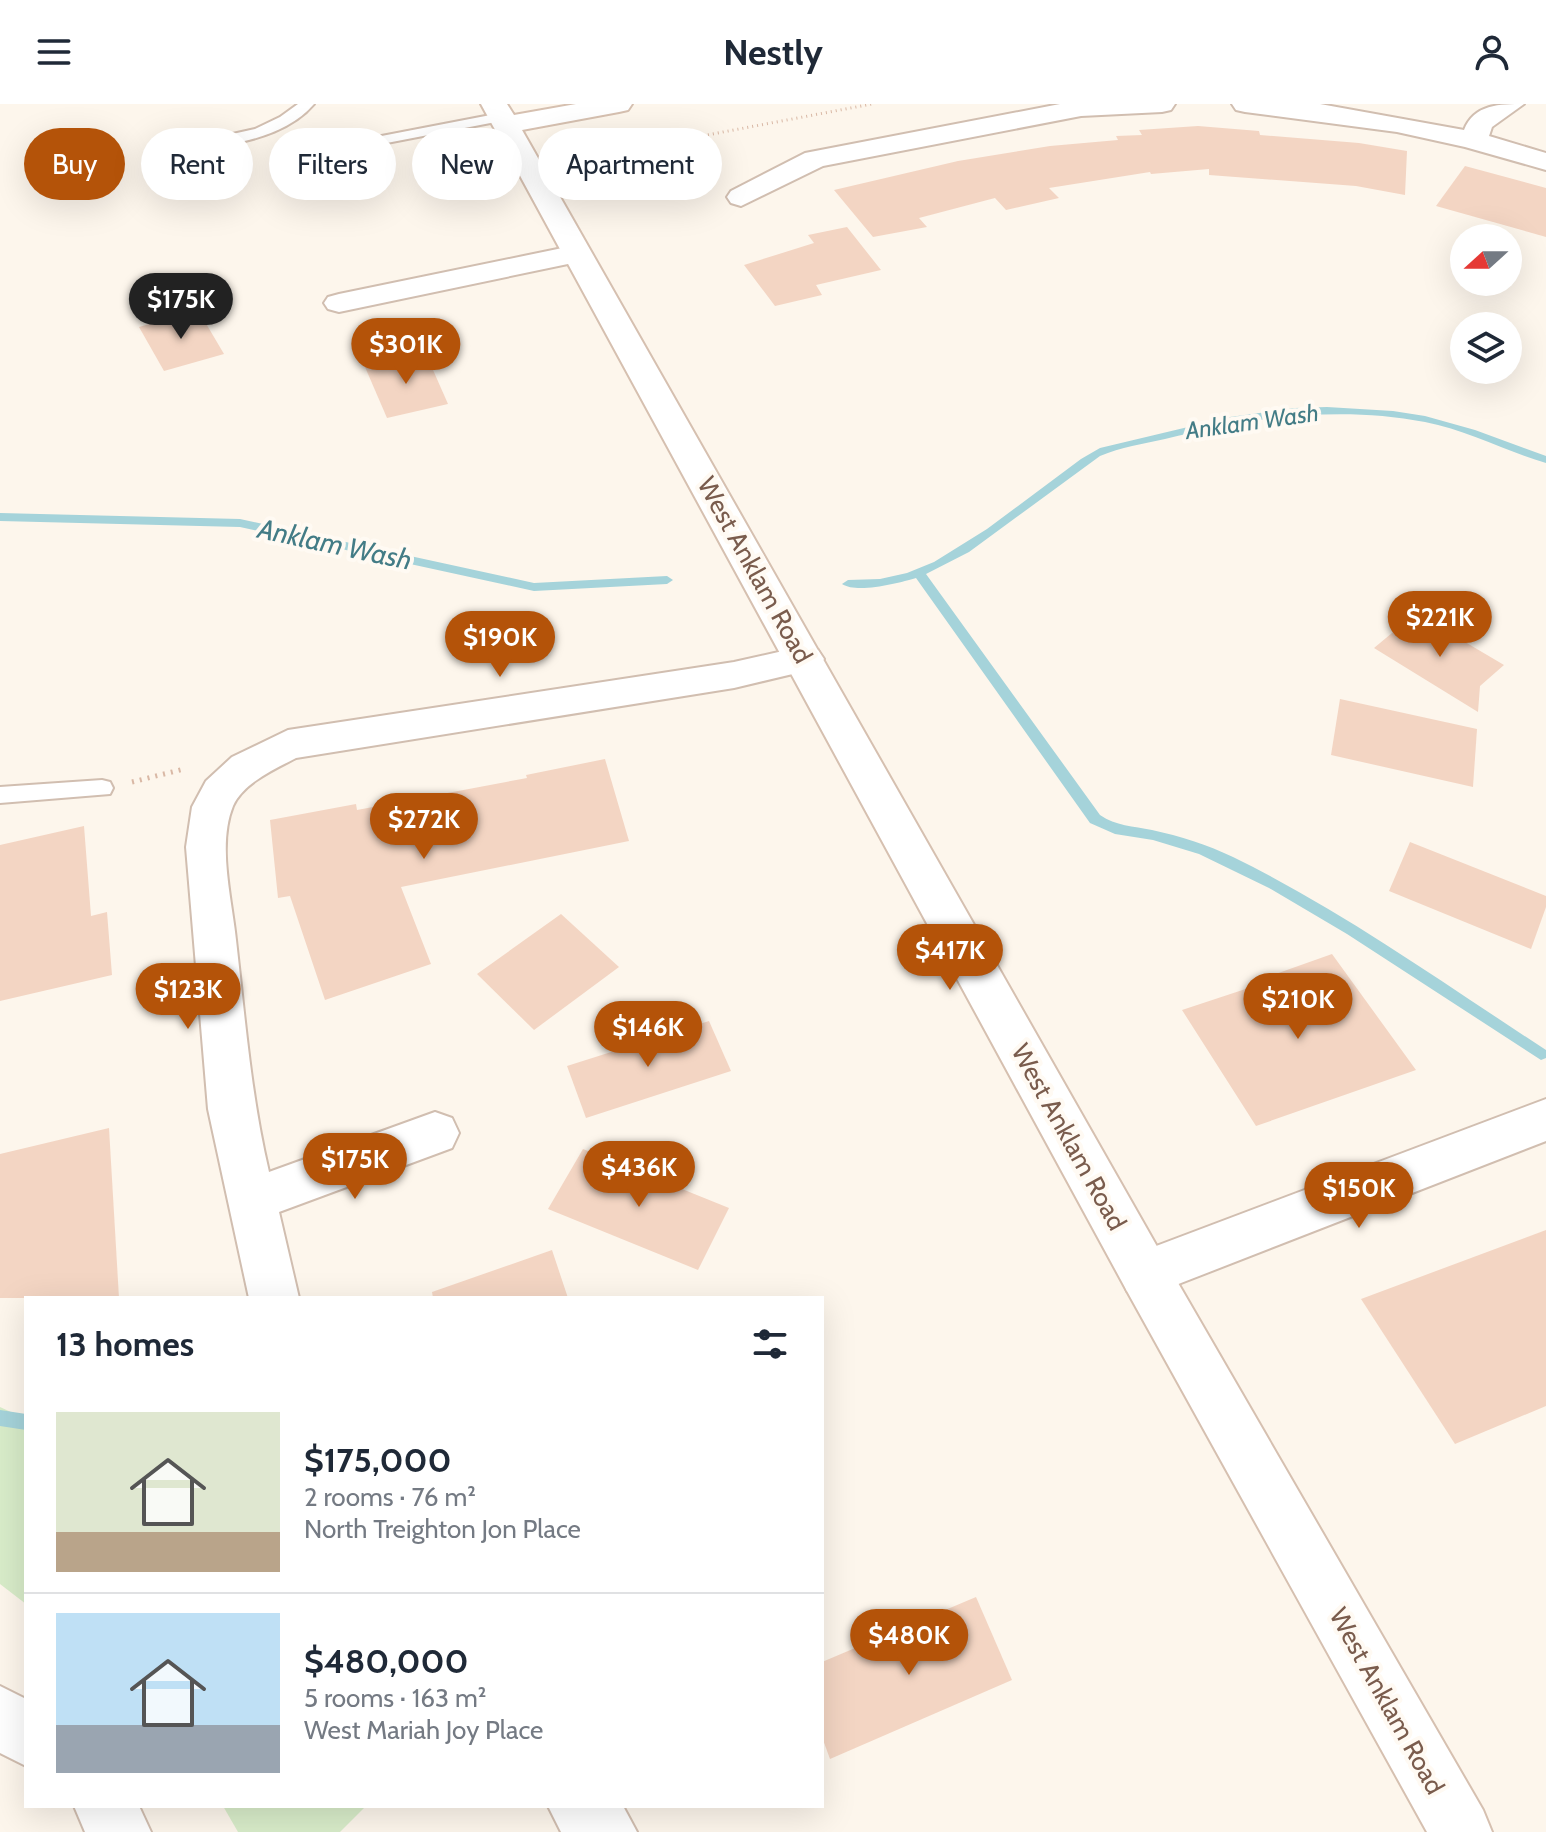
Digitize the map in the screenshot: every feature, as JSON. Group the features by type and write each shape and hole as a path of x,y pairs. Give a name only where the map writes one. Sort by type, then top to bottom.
{"street":[{"path":"500,115 619,104"},
{"path":"741,197 815,159 1081,108 1162,104"},
{"path":"1245,104 1327,111 1474,140 1546,162"},
{"path":"1474,140 1480,123 1511,104"},
{"name":"West Anklam Road","path":"500,115 1145,1274 1461,1832"},
{"path":"339,303 577,254"},
{"path":"274,1296 231,1109 205,837 213,802 213,772 256,760 288,745 734,675 805,659"},
{"path":"1145,1274 1546,1120"},
{"path":"250,1201 435,1133"},
{"path":"0,1716 24,1734"},
{"path":"105,1808 120,1832"},
{"path":"580,1808 606,1832"}],"lane":[{"path":"253,132 277,125 307,104"},
{"path":"396,136 500,115"},
{"path":"0,795 102,788"}],"path":[{"path":"722,132 872,104"},
{"path":"102,788 213,772"}],"green space":[{"path":"0,1407 24,1418 24,1602 0,1584"},
{"path":"224,1808 364,1808 340,1832 238,1832"}],"building":[{"path":"1198,126 1407,151 1405,195 1356,186 1209,175 1209,169 1150,172 1049,188 1059,198 1006,210 995,198 919,218 927,227 873,237 834,190 958,161 1050,146 1118,140 1116,136 1142,135 1139,130"},
{"path":"1465,166 1546,188 1546,237 1522,230 1522,224 1500,224 1436,206"},
{"path":"847,227 881,270 816,285 822,295 775,306 744,265 814,243 808,235"},
{"path":"198,310 224,354 164,371 139,327"},
{"path":"426,354 448,404 387,418 365,367"},
{"path":"1416,613 1504,665 1480,686 1478,712 1374,648"},
{"path":"1340,699 1477,729 1473,787 1331,755"},
{"path":"605,759 629,841 401,887 431,964 325,1000 290,896 278,898 270,820 356,804 357,810 527,778 526,775"},
{"path":"84,826 91,916 107,912 112,975 0,1001 0,845"},
{"path":"1410,842 1546,896 1546,907 1531,949 1389,891"},
{"path":"561,914 619,967 534,1030 477,974"},
{"path":"1332,954 1416,1070 1256,1126 1182,1010 1273,980 1270,976"},
{"path":"709,1021 731,1071 586,1118 567,1066"},
{"path":"109,1128 119,1296 0,1298 0,1154"},
{"path":"583,1149 729,1208 698,1270 548,1209"},
{"path":"1546,1230 1546,1406 1455,1444 1361,1299"},
{"path":"552,1250 567,1296 433,1296 432,1292"},
{"path":"976,1597 1012,1680 830,1759 824,1742 824,1661"}],"waterway":[{"name":"Anklam Wash","path":"848,584 880,583 910,576 938,564 991,531 1096,454 1230,420 1327,410 1393,414 1456,427 1546,460"},
{"name":"Anklam Wash","path":"0,517 240,523 534,587 667,580"},
{"path":"919,573 1095,819 1115,829 1153,835 1204,850 1273,884 1351,930 1541,1054"},
{"path":"0,1418 24,1422"}]}
